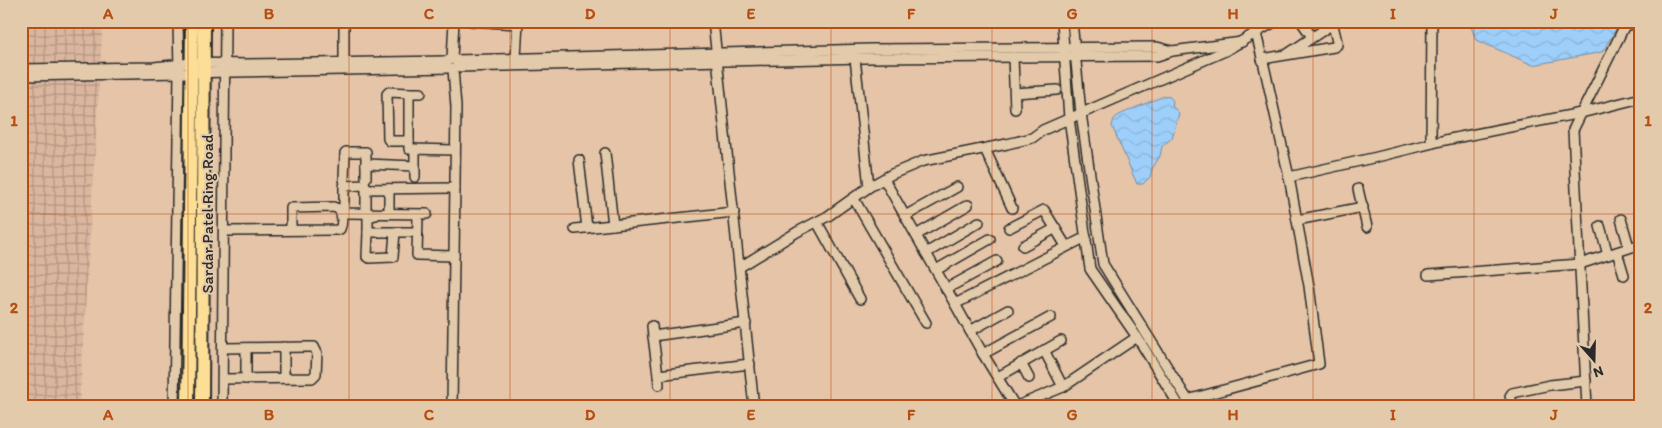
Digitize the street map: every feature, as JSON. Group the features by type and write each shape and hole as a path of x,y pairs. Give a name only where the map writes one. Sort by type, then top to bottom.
{"highway":[{"name":"Sardar Patel Ring Road","path":"188,407 192,21"},
{"name":"Sardar Patel Ring Road","path":"202,407 191,68 204,21"}],"street":[{"name":"Sardar Patel Ring Road","path":"174,407 191,68 178,21"},
{"name":"Sardar Patel Ring Road","path":"222,407 225,21"},
{"path":"344,21 344,62"},
{"path":"452,407 456,107 452,64 454,21"},
{"path":"472,21 518,22 516,58"},
{"path":"713,21 754,407"},
{"path":"1062,21 1070,52 1081,113 1103,264 1190,403 1318,364 1309,286 1289,177 1262,59 1258,28"},
{"path":"1072,21 1070,118 1090,269 1137,337 1180,407"},
{"path":"740,267 817,222 892,174 923,161 1032,138 1043,130 1226,51 1242,42 1258,28 1276,21"},
{"path":"1301,21 1312,37"},
{"path":"1431,144 1432,21"},
{"path":"1587,407 1573,130 1626,23 1641,24"},
{"path":"1262,59 1332,48 1337,45 1333,25 1286,55"},
{"path":"21,69 452,64 717,57 872,49 1070,52 1157,56 1172,51 1242,42"},
{"path":"224,68 344,62 452,64 516,58 1012,57 1070,52"},
{"path":"1012,57 1015,108"},
{"path":"855,58 869,187"},
{"path":"21,76 191,68"},
{"path":"1014,94 1058,90"},
{"path":"409,141 390,141 388,139 387,94 389,92 421,93"},
{"path":"409,93 409,149 455,150"},
{"path":"1289,177 1641,98"},
{"path":"985,149 1012,208"},
{"path":"415,177 416,150"},
{"path":"344,180 346,152 365,152 366,178"},
{"path":"605,153 613,225"},
{"path":"579,160 587,228"},
{"path":"366,164 415,166"},
{"path":"884,179 1015,407 1063,387 1137,337"},
{"path":"424,215 344,213 344,186 365,186 366,189 455,188"},
{"path":"906,216 957,187"},
{"path":"389,188 389,214"},
{"path":"366,189 366,213"},
{"path":"1358,189 1368,227"},
{"path":"854,199 926,323"},
{"path":"916,235 968,206"},
{"path":"224,231 291,230 340,229 342,225 341,212 333,207 291,208 291,230"},
{"path":"1297,220 1363,207"},
{"path":"1009,228 1044,210 1066,246"},
{"path":"575,229 734,212"},
{"path":"395,232 394,258 369,258 367,256 368,217 370,215 424,215"},
{"path":"424,215 417,232 417,255 454,256"},
{"path":"1621,219 1629,248"},
{"path":"817,222 860,299"},
{"path":"926,253 979,222"},
{"path":"1600,226 1624,275"},
{"path":"1023,246 1056,228"},
{"path":"368,232 417,232"},
{"path":"955,304 1086,237"},
{"path":"936,270 990,239"},
{"path":"1428,275 1580,264 1640,246"},
{"path":"946,289 997,261"},
{"path":"970,331 1008,310"},
{"path":"983,354 1051,318"},
{"path":"653,336 746,323"},
{"path":"652,326 659,385"},
{"path":"998,377 1062,341"},
{"path":"284,347 284,378"},
{"path":"223,348 314,347 317,353 316,374 314,376 223,379"},
{"path":"246,348 246,379"},
{"path":"1044,350 1063,387"},
{"path":"1021,363 1029,378"},
{"path":"658,375 750,364"},
{"path":"1514,407 1510,396 1512,393 1550,385 1586,381"}],"shaded area":[{"path":"21,21 103,21 79,407 21,407"}],"water":[{"path":"1469,21 1621,21 1602,52 1533,65 1476,40"},
{"path":"1164,96 1170,97 1173,101 1172,106 1179,113 1172,138 1162,146 1160,156 1152,169 1150,177 1143,184 1137,184 1112,126 1113,122 1115,118 1123,113"}]}
